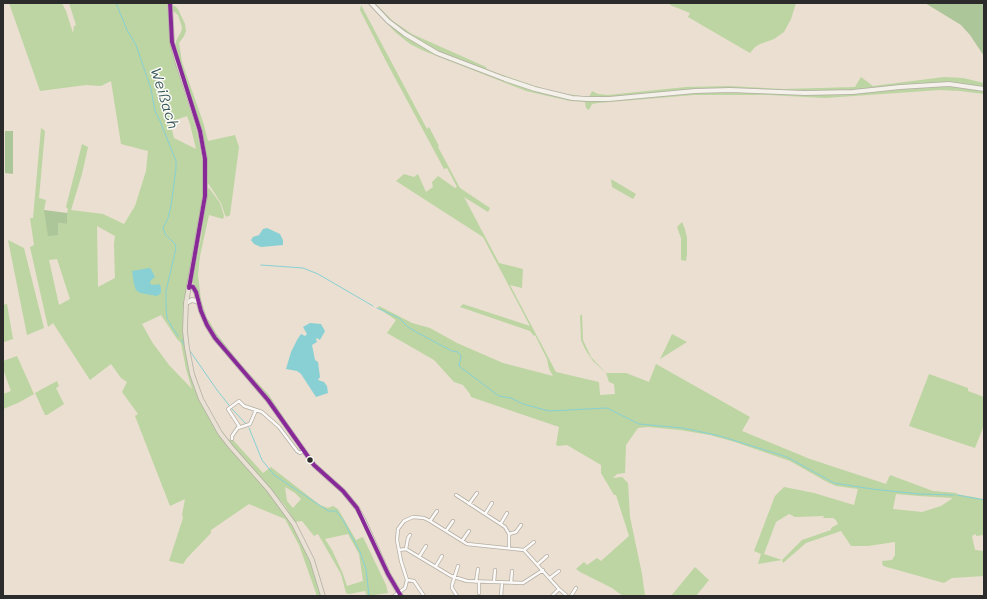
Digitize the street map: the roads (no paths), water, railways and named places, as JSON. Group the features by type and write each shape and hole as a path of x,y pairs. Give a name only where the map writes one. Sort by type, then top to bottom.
{"main road":[{"path":"170,3 172,39 178,64 200,131 205,160 205,196 186,303 185,331 192,374 201,399 220,433 269,490 294,524 312,560 323,596"},
{"path":"371,3 388,21 405,34 437,53 535,89 572,98 609,99 730,90 853,92 949,84 984,89"},
{"path":"189,287 197,297 204,318 215,338 268,400 320,471 343,492 357,508 388,574 400,595"},
{"path":"186,303 192,300 198,303"}],"street":[{"path":"238,428 239,426 228,411 239,401 244,406 262,412 279,427 296,451 300,453 304,451"},
{"path":"232,439 233,434 238,428 250,424 256,410"},
{"path":"469,504 476,493"},
{"path":"456,495 501,523 507,529 509,534 509,548"},
{"path":"485,514 492,503"},
{"path":"430,521 437,511"},
{"path":"501,523 507,513"},
{"path":"394,596 400,595 405,588 407,580 397,540 398,529 404,521 413,517 424,518 462,541 475,545 524,550 567,596"},
{"path":"446,531 453,521"},
{"path":"509,534 516,532 521,525"},
{"path":"462,541 469,531"},
{"path":"406,549 410,535"},
{"path":"524,550 534,542"},
{"path":"419,557 426,546"},
{"path":"399,550 406,549 454,578 467,581 519,584 526,582 543,570"},
{"path":"436,566 442,556"},
{"path":"538,564 547,556"},
{"path":"457,596 452,588 458,566"},
{"path":"478,569 478,593"},
{"path":"494,582 495,570"},
{"path":"511,584 512,571"},
{"path":"550,578 559,571"},
{"path":"407,580 413,580 424,596"},
{"path":"501,596 502,583"},
{"path":"571,596 576,588"},
{"path":"552,596 559,589"}],"water":[{"path":"267,228 280,234 283,240 283,245 261,247 254,244 251,240 253,237 259,235 263,229"},
{"path":"149,268 155,277 151,280 150,284 159,284 161,287 161,292 157,296 140,293 136,290 134,284 132,271"},
{"path":"310,323 321,324 325,331 320,340 317,338 317,342 312,345 315,360 318,362 320,377 318,380 324,382 327,386 328,393 316,397 301,374 297,371 286,369 291,352 297,340 301,334 305,336 307,334 303,327"}],"waterway":[{"name":"Weißach","path":"116,3 127,30 136,45 151,89 155,111 176,161 171,206 168,218 163,228 165,234 175,244 176,248 166,291 166,307 167,318 178,336"},
{"path":"261,265 303,268 318,274 373,306"},
{"path":"377,308 399,318 408,327 418,333 452,351 458,352 461,356 459,366 499,396 511,398 523,404 549,411 607,408 639,424 683,428 720,436 787,457 834,483 919,494 954,495"},
{"name":"Weißach","path":"182,340 184,345"},
{"name":"Weißach","path":"190,351 217,390 246,424"},
{"name":"Weißach","path":"249,428 262,460 274,475 328,511 336,511 343,520 360,552 366,569 369,596"},
{"path":"957,495 984,500"}]}
